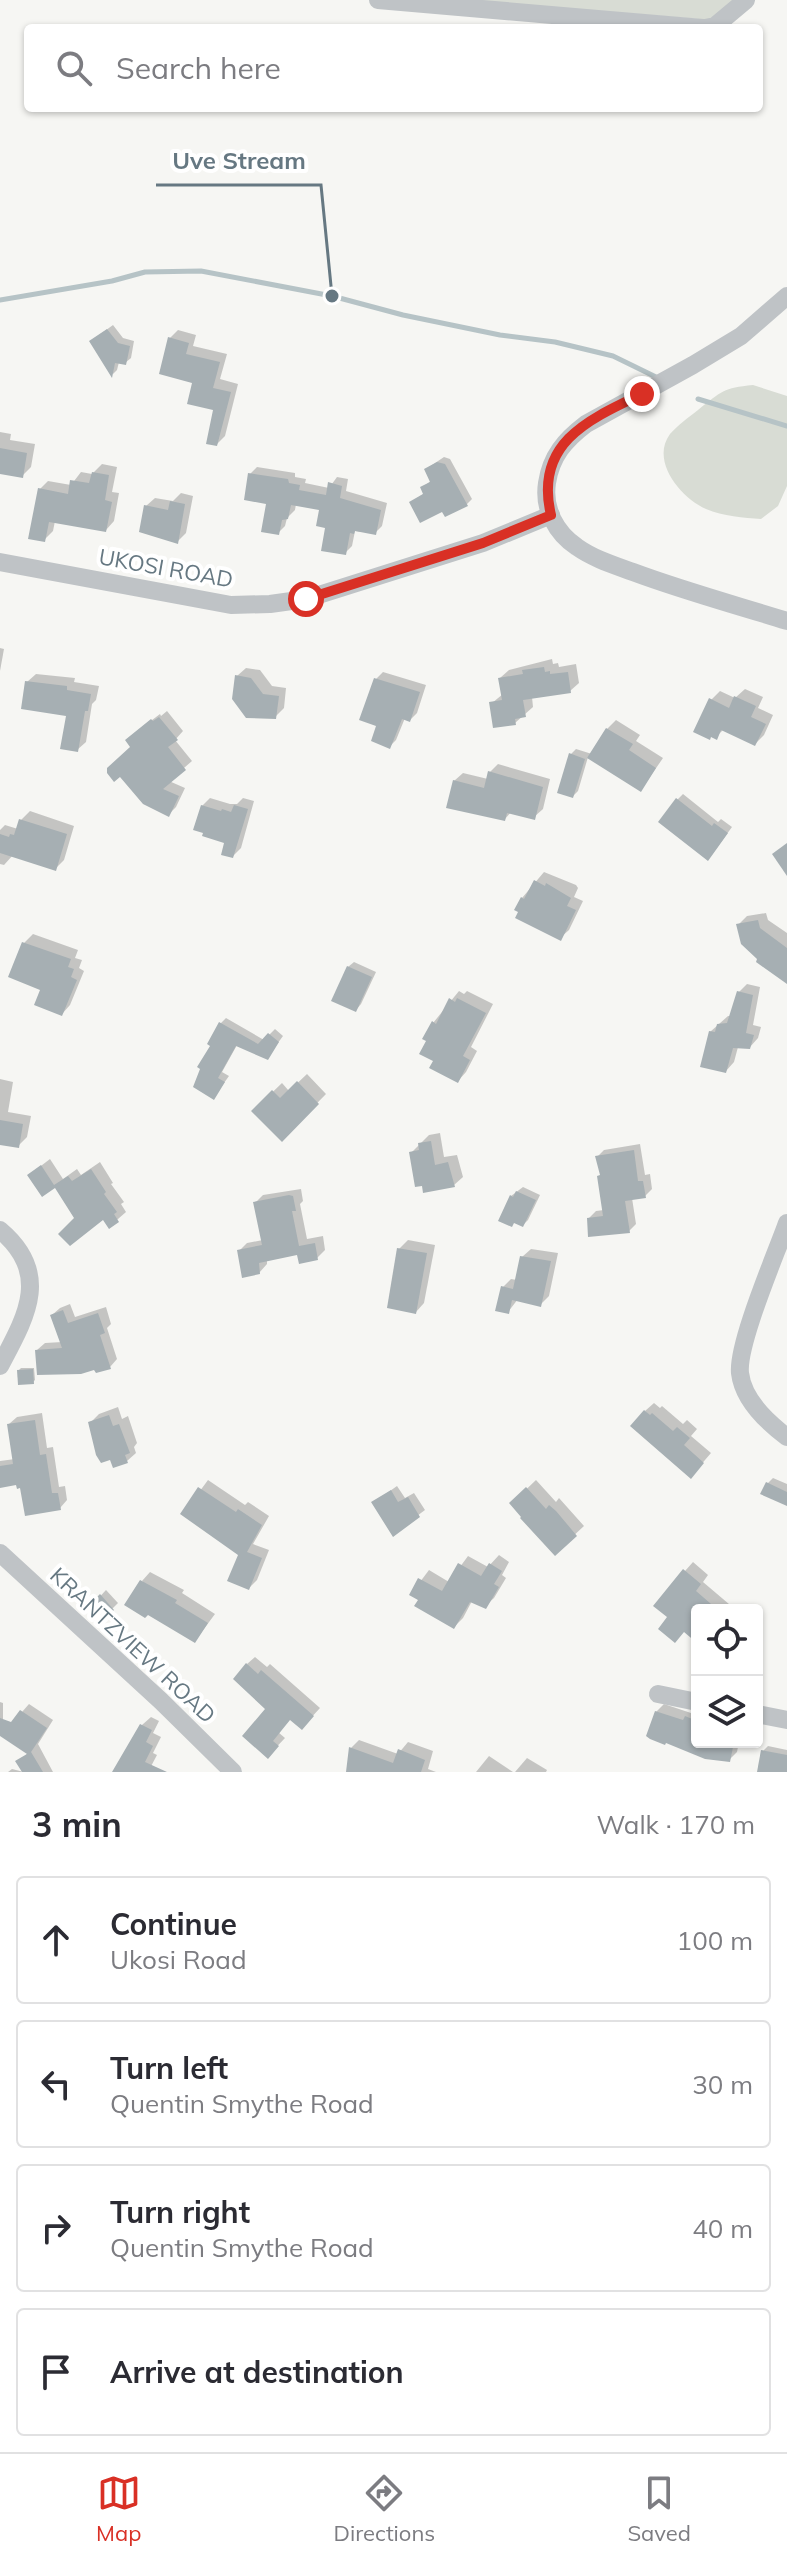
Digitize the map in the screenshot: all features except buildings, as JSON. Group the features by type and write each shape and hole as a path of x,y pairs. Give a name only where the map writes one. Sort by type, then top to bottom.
{"street":[{"path":"378,0 657,24"},
{"path":"717,24 746,0"},
{"path":"787,296 741,336 570,436 558,449 549,468 546,490 551,515 560,532 575,547 599,560 667,585 787,621"},
{"name":"UKOSI ROAD","path":"0,562 231,605 270,604 306,599 373,579 508,534 551,515"},
{"path":"787,1223 744,1343 739,1369 746,1394 787,1437"},
{"path":"0,1230 12,1241 29,1269 30,1286 24,1321 0,1366"},
{"name":"KRANTZVIEW ROAD","path":"0,1553 161,1701 233,1772"},
{"path":"658,1694 691,1701"},
{"path":"763,1715 787,1720"}],"shaded area":[{"path":"462,0 733,0 711,20"},
{"path":"753,385 787,396 787,486 778,506 761,519 719,513 696,504 671,478 664,456 670,434 712,398 735,388"}],"waterway":[{"path":"0,300 112,281 145,272 201,271 332,296 403,315 500,335 555,342 613,356 658,378"},
{"path":"698,399 787,426"}],"place":[{"name":"Uve Stream","path":"332,296"}],"route":[{"path":"306,599 483,543 551,515 546,490 549,468 558,449 586,424 642,394"}]}
